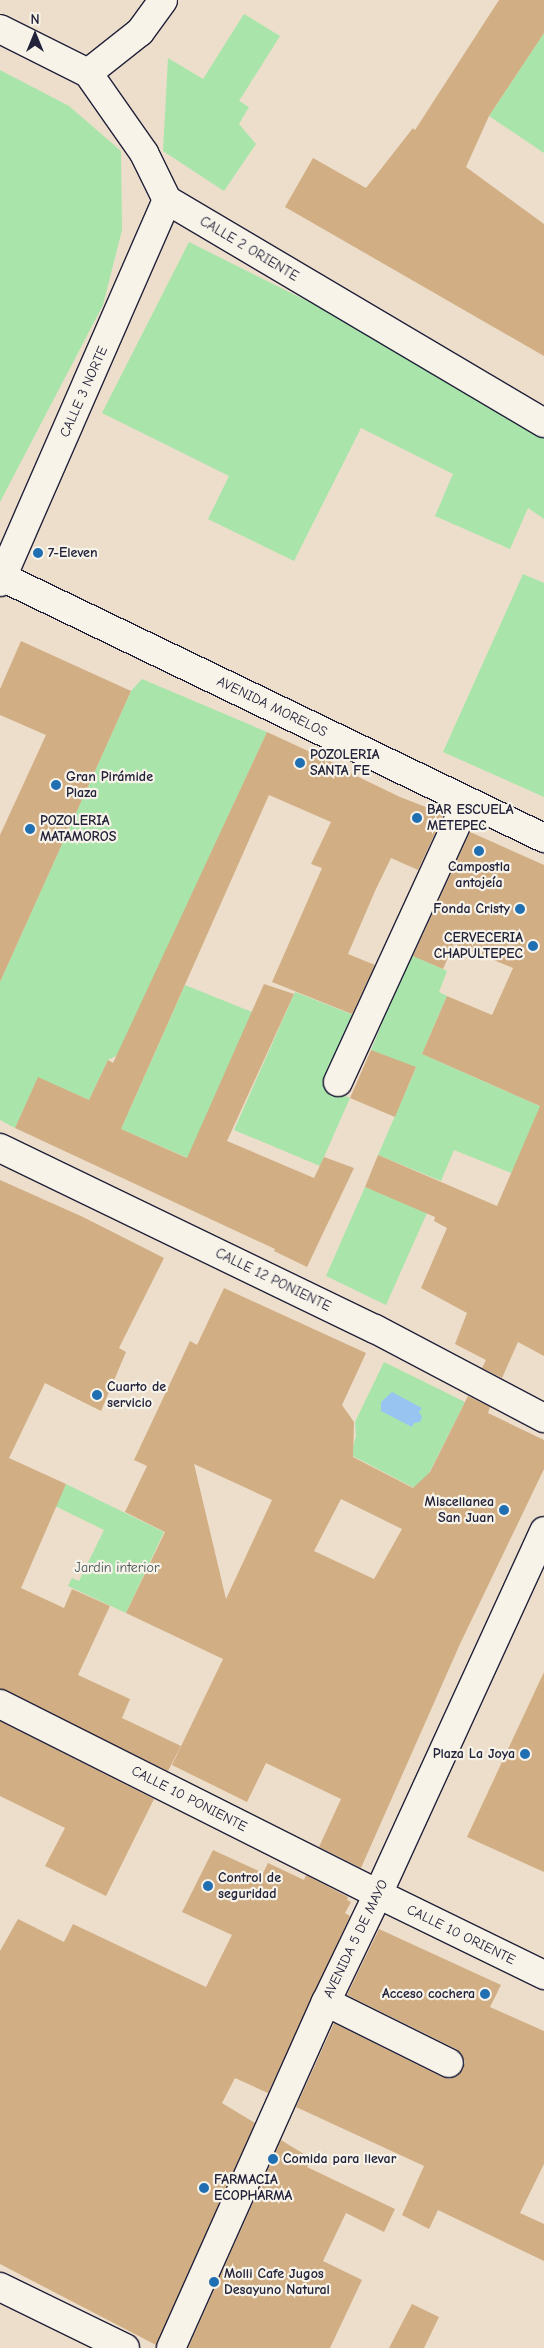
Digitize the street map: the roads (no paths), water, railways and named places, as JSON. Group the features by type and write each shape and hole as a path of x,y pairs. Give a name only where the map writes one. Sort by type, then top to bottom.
{"street":[{"path":"88,73 140,32 163,0"},
{"path":"0,30 88,73 144,153 167,200"},
{"name":"CALLE 2 ORIENTE","path":"167,200 544,423"},
{"name":"CALLE 3 NORTE","path":"1,579 167,200"},
{"name":"AVENIDA MORELOS","path":"1,579 544,838"},
{"path":"338,1082 467,802"},
{"name":"CALLE 12 PONIENTE","path":"0,1148 375,1329 544,1418"},
{"name":"AVENIDA 5 DE MAYO","path":"171,2348 326,2002 378,1894 544,1531"},
{"name":"CALLE 10 PONIENTE","path":"0,1704 378,1894"},
{"name":"CALLE 10 ORIENTE","path":"378,1894 544,1975"},
{"path":"326,2002 449,2063"},
{"path":"0,2287 124,2348"}],"water":[{"path":"392,1392 422,1408 419,1412 422,1417 420,1422 414,1423 412,1427 381,1411 381,1402"}],"place":[{"name":"7-Eleven","path":"38,553"},
{"name":"POZOLERIA SANTA FE","path":"300,763"},
{"name":"Gran Pirámide Plaza","path":"56,785"},
{"name":"BAR ESCUELA METEPEC","path":"417,818"},
{"name":"POZOLERIA MATAMOROS","path":"30,829"},
{"name":"Campostla antojeía","path":"479,851"},
{"name":"Fonda Cristy","path":"520,909"},
{"name":"CERVECERIA CHAPULTEPEC","path":"533,946"},
{"name":"Cuarto de servicio","path":"97,1395"},
{"name":"Miscellanea San Juan","path":"504,1510"},
{"name":"Plaza La Joya","path":"525,1754"},
{"name":"Control de seguridad","path":"208,1886"},
{"name":"Acceso cochera","path":"485,1994"},
{"name":"Comida para llevar","path":"273,2159"},
{"name":"FARMACIA ECOPHARMA","path":"204,2188"},
{"name":"Molli Cafe Jugos Desayuno Natural","path":"214,2282"}],"park label":[{"name":"Jardin interior","path":"117,1568"}]}
